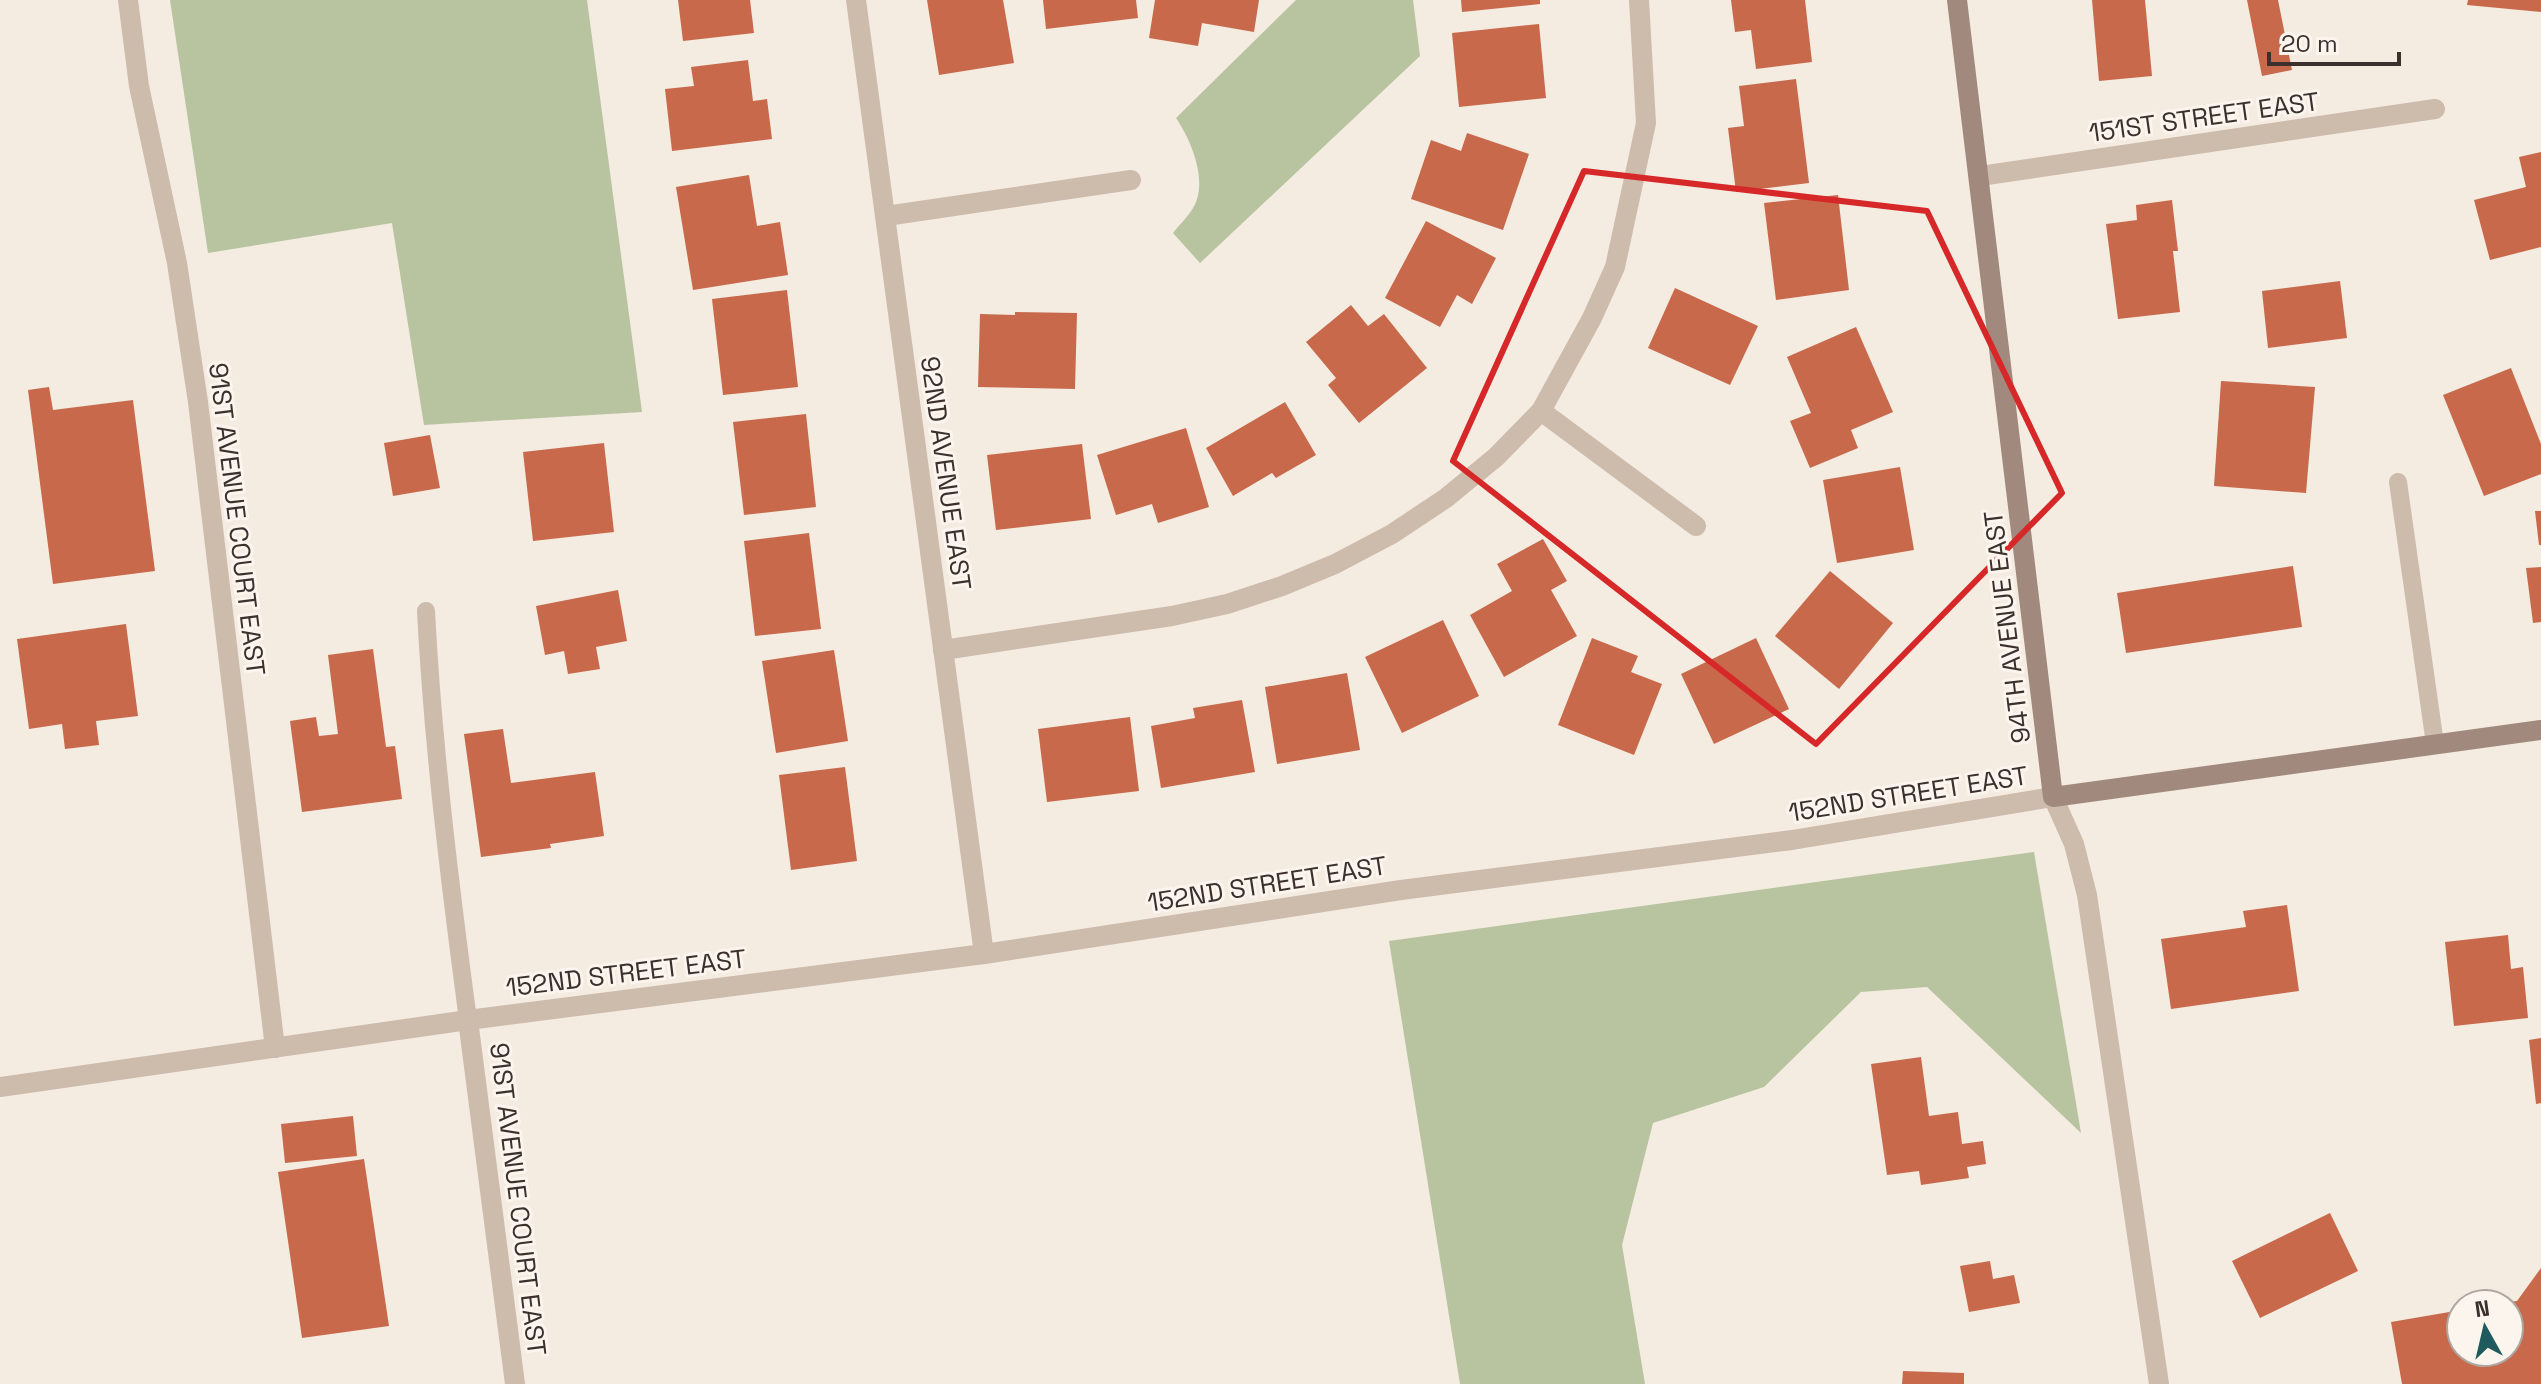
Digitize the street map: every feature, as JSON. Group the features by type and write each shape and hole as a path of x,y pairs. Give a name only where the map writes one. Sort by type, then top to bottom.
{"main road":[{"name":"94TH AVENUE EAST","path":"1957,0 2053,797"},
{"name":"152ND STREET EAST","path":"2053,797 2541,730"}],"street":[{"name":"91ST AVENUE COURT EAST","path":"128,0 139,86 177,263 198,402 275,1048"},
{"name":"92ND AVENUE EAST","path":"856,0 984,954"},
{"path":"943,650 1172,616 1227,604 1282,586 1369,546 1446,498 1496,457 1541,411 1592,318 1615,267 1646,123 1639,0"},
{"name":"151ST STREET EAST","path":"1980,176 2435,109"},
{"path":"886,216 1131,180"},
{"path":"1541,411 1696,526"},
{"name":"152ND STREET EAST","path":"0,1087 468,1020 984,954 1401,890 1792,840 2053,797"},
{"name":"94TH AVENUE EAST","path":"2053,797 2074,844 2087,895 2159,1384"},
{"name":"91ST AVENUE COURT EAST","path":"468,1020 515,1384"}],"lane":[{"path":"2398,482 2435,744"},
{"path":"426,611 430,689 449,875 468,1020"}],"highlighted area":[{"path":"1584,171 1927,211 2062,493 1816,744 1453,461"}],"green space":[{"path":"170,0 587,0 642,412 424,425 392,223 208,253"},
{"path":"1296,0 1413,0 1420,56 1200,263 1173,233 1193,208 1199,186 1192,149 1176,118"},
{"path":"2034,852 2081,1133 1927,987 1861,992 1764,1087 1653,1123 1622,1245 1645,1384 1460,1384 1389,941"}],"building":[{"path":"678,0 750,0 754,33 683,41"},
{"path":"927,0 1003,0 1014,63 939,75"},
{"path":"1043,0 1136,0 1138,18 1046,29"},
{"path":"1155,0 1259,0 1254,32 1202,23 1198,46 1149,38"},
{"path":"1461,0 1540,0 1540,4 1462,12"},
{"path":"1731,0 1805,0 1812,62 1756,69 1751,30 1735,32"},
{"path":"2092,0 2145,0 2152,76 2099,81"},
{"path":"2247,0 2278,0 2292,70 2262,76"},
{"path":"2468,0 2541,0 2541,12 2467,5"},
{"path":"1539,24 1546,98 1459,107 1452,33"},
{"path":"748,60 753,101 767,99 772,139 672,151 665,89 694,86 691,67"},
{"path":"1796,79 1809,183 1736,192 1728,128 1744,126 1739,86"},
{"path":"1467,133 1529,154 1503,230 1411,199 1431,140 1461,151"},
{"path":"2541,152 2541,247 2490,260 2474,200 2526,187 2519,157"},
{"path":"749,175 757,226 780,222 788,275 693,290 676,187"},
{"path":"1838,195 1849,290 1776,300 1764,203"},
{"path":"2172,200 2178,251 2173,251 2180,312 2118,319 2106,224 2137,220 2136,205"},
{"path":"1426,221 1496,258 1472,304 1457,295 1440,327 1385,298"},
{"path":"2340,281 2347,338 2268,348 2262,291"},
{"path":"1675,288 1758,326 1730,385 1648,348"},
{"path":"787,290 798,387 723,395 712,299"},
{"path":"1351,305 1368,326 1384,314 1427,368 1359,423 1328,385 1336,378 1306,342"},
{"path":"1015,312 1077,313 1075,389 978,387 980,314 1015,315"},
{"path":"1856,327 1893,412 1851,430 1858,448 1810,468 1790,421 1811,413 1787,357"},
{"path":"2511,368 2541,444 2541,474 2484,496 2443,395"},
{"path":"2221,381 2315,387 2306,493 2214,486"},
{"path":"49,387 53,410 133,400 155,571 53,584 28,390"},
{"path":"1285,402 1316,455 1276,478 1272,473 1233,496 1206,448"},
{"path":"806,414 816,507 744,515 733,422"},
{"path":"1186,428 1209,507 1158,523 1152,504 1116,515 1097,455"},
{"path":"430,435 440,488 393,496 384,443"},
{"path":"604,443 614,532 533,541 523,452"},
{"path":"1082,444 1091,519 996,530 987,455"},
{"path":"1900,467 1914,550 1837,563 1823,480"},
{"path":"2535,511 2541,511 2541,545 2539,545"},
{"path":"809,533 821,629 755,636 744,541"},
{"path":"1543,539 1567,581 1551,590 1577,636 1504,677 1470,615 1512,591 1497,564"},
{"path":"2293,566 2302,627 2126,653 2117,593"},
{"path":"2541,567 2541,622 2533,623 2526,568"},
{"path":"1830,571 1893,623 1839,689 1775,636"},
{"path":"618,590 627,641 596,647 600,669 568,674 564,651 545,655 536,606"},
{"path":"1443,620 1479,696 1402,733 1365,657"},
{"path":"126,624 138,716 96,721 99,745 65,749 62,724 29,729 17,639"},
{"path":"1592,638 1638,656 1631,672 1662,684 1634,755 1558,725"},
{"path":"1756,638 1789,709 1714,744 1681,674"},
{"path":"373,649 386,747 395,746 402,799 302,812 290,721 316,717 319,736 338,734 328,655"},
{"path":"834,650 848,741 776,753 762,661"},
{"path":"1347,673 1360,750 1277,764 1265,687"},
{"path":"1242,700 1255,772 1161,788 1151,726 1195,718 1193,708"},
{"path":"1130,717 1139,791 1047,802 1038,729"},
{"path":"503,729 511,783 595,772 604,836 550,844 551,848 481,857 464,734"},
{"path":"845,767 857,861 791,870 779,775"},
{"path":"2287,905 2299,991 2171,1009 2161,939 2246,927 2243,911"},
{"path":"2508,935 2511,969 2523,967 2528,1018 2454,1026 2445,942"},
{"path":"2541,1038 2541,1103 2536,1104 2529,1040"},
{"path":"1921,1057 1929,1116 1958,1112 1962,1144 1983,1141 1986,1164 1967,1167 1969,1178 1921,1185 1919,1171 1887,1175 1871,1064"},
{"path":"353,1116 357,1156 285,1163 281,1124"},
{"path":"364,1159 389,1326 302,1338 278,1172"},
{"path":"2330,1213 2358,1271 2260,1318 2232,1261"},
{"path":"1990,1261 1993,1279 2014,1275 2020,1303 1969,1312 1960,1266"},
{"path":"2541,1268 2541,1384 2402,1384 2391,1322 2445,1313 2445,1368 2525,1368 2525,1290"},
{"path":"1903,1371 1964,1373 1964,1384 1902,1384"}]}
